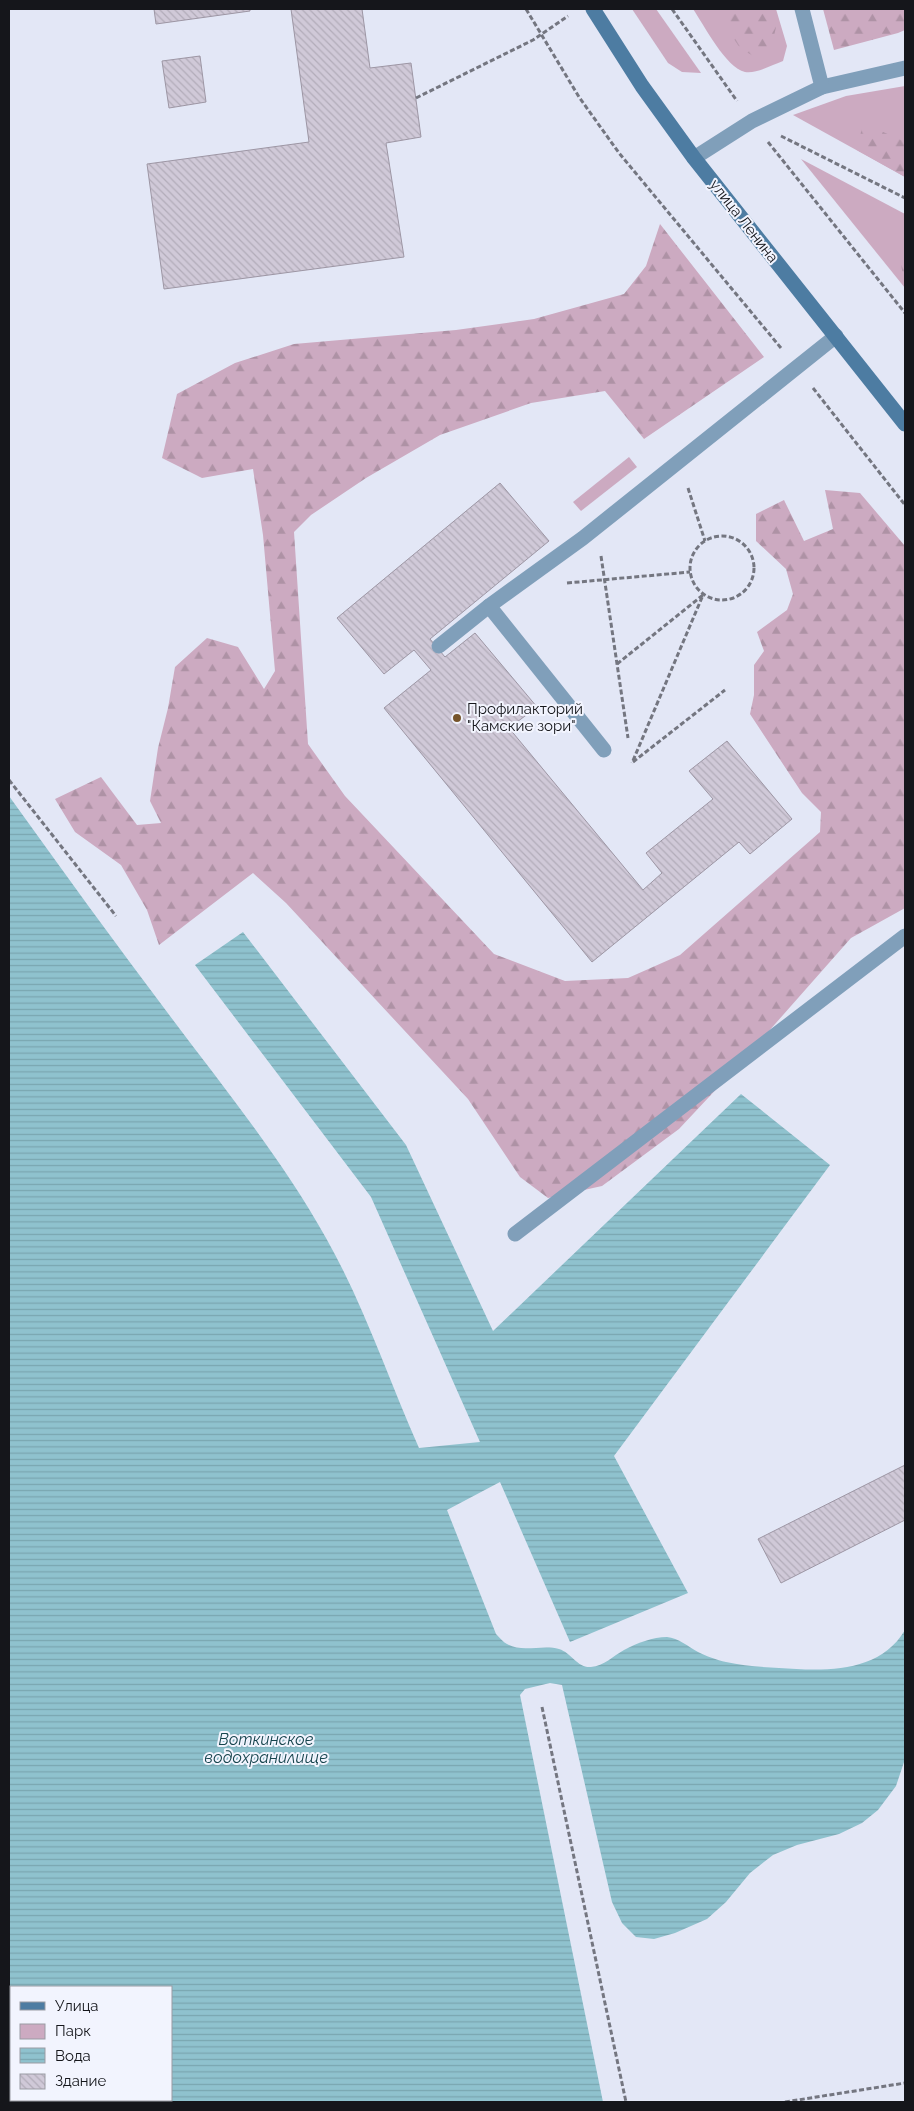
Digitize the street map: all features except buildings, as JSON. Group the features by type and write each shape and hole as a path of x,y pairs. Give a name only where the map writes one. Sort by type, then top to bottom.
{"street":[{"name":"улица Ленина","path":"594,9 642,86 694,158 905,424"}],"lane":[{"path":"802,9 822,88"},
{"path":"694,158 752,121 822,88 905,68"},
{"path":"439,646 597,527 836,336"},
{"path":"490,606 604,750"},
{"path":"515,1234 905,936"}],"path":[{"path":"526,9 579,97 619,153 797,367 905,505"},
{"path":"672,9 752,121 905,313"},
{"path":"416,98 533,40 572,14"},
{"path":"752,121 905,198"},
{"path":"679,461 705,541"},
{"path":"597,527 630,745"},
{"path":"726,536 737,539 749,550 755,566 750,586 733,599 722,601 703,595 696,587 690,572 692,557 697,548 705,541 715,537 726,536"},
{"path":"566,583 690,572"},
{"path":"617,664 703,595"},
{"path":"632,763 703,595"},
{"path":"632,763 724,690"},
{"path":"631,754 632,763"},
{"path":"9,780 116,916"},
{"path":"542,1707 626,2102"},
{"path":"785,2102 905,2083"}],"green space":[{"path":"632,9 656,9 701,73 682,72 668,63"},
{"path":"693,9 776,9 787,46 783,61 754,72 745,72 738,69 723,55"},
{"path":"714,9 769,9 776,27 771,49 758,59 740,48"},
{"path":"823,9 905,9 905,30 834,50"},
{"path":"905,86 905,177 793,115 846,96"},
{"path":"863,123 901,140 905,138 905,177 857,150"},
{"path":"801,159 905,214 905,288"},
{"path":"660,224 764,357 644,439 605,391 531,403 440,435 366,478 311,515 294,532 308,744 345,796 494,954 565,981 628,978 680,955 820,832 821,812 802,793 750,714 754,695 754,665 764,651 757,632 787,610 793,594 786,569 756,541 756,514 784,500 804,541 833,529 825,490 860,493 905,546 905,908 851,938 738,1066 679,1129 602,1186 548,1198 520,1177 468,1099 286,903 253,873 159,945 147,910 121,865 75,832 55,799 101,777 137,825 161,823 150,801 158,748 168,708 175,667 207,638 238,647 264,689 275,671 263,535 253,469 202,478 162,458 177,394 235,363 294,344 456,330 534,319 624,294 646,266"},
{"path":"905,243 905,278 901,261"},
{"path":"629,457 637,467 581,511 573,502"}],"water":[{"name":"Воткинское водохранилище","path":"9,796 129,961 252,1124 291,1180 340,1263 419,1448 480,1442 371,1197 195,965 243,932 406,1145 493,1331 741,1094 830,1165 614,1456 688,1593 570,1642 500,1482 447,1510 496,1634 513,1647 559,1649 586,1667 600,1665 624,1650 640,1643 667,1637 708,1656 732,1663 796,1669 832,1669 849,1667 881,1655 894,1644 905,1630 905,1759 896,1786 878,1810 862,1823 839,1834 797,1845 773,1855 750,1873 726,1902 707,1919 675,1933 654,1939 636,1937 622,1923 612,1902 562,1685 550,1683 525,1689 520,1695 603,2102 9,2102"}],"place":[{"name":"Профилакторий \"Камские зори\"","path":"457,718"}]}
